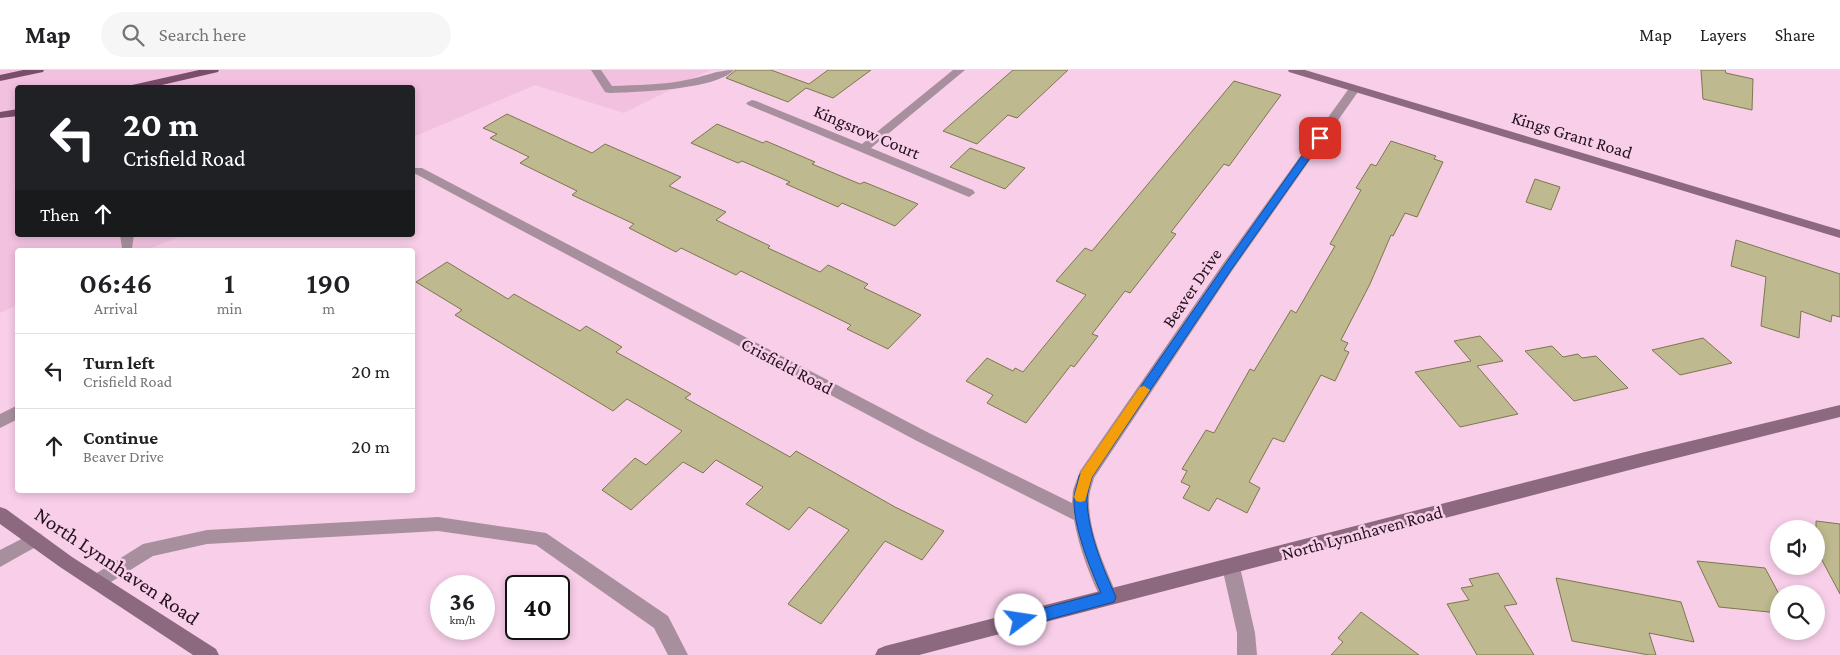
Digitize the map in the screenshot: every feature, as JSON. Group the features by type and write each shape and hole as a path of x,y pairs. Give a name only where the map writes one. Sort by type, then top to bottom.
{"main road":[{"path":"0,78 39,70"},
{"path":"143,85 214,70"},
{"path":"0,115 15,112"}],"street":[{"path":"596,70 609,90 673,86 718,75 729,70"},
{"path":"863,149 960,70"},
{"name":"Kings Grant Road","path":"1293,70 1840,234"},
{"name":"Beaver Drive","path":"1082,516 1080,498 1086,476 1228,268 1354,89"},
{"name":"Kingsrow Court","path":"752,103 969,193"},
{"name":"Crisfield Road","path":"418,171 906,428 1082,516"},
{"name":"North Lynnhaven Road","path":"885,655 914,651 1110,597 1641,460 1840,411"},
{"path":"0,422 15,413"},
{"name":"North Lynnhaven Road","path":"0,514 98,582 209,655"},
{"path":"1082,516 1097,568 1110,597"},
{"path":"98,582 149,549 207,537 438,524 540,538 661,622 678,655"},
{"path":"0,559 35,539"},
{"path":"1231,567 1246,633 1247,655"}],"shaded area":[{"path":"0,70 710,70 624,113 535,85 415,136 415,85 15,85 15,237 178,237 152,248 15,248 15,306 0,313"}],"building":[{"path":"736,70 771,70 809,84 828,70 871,70 833,98 806,88 788,102 726,78"},
{"path":"1013,70 1068,70 1017,118 1008,115 977,144 943,131"},
{"path":"1701,70 1725,70 1726,73 1753,79 1752,110 1703,99"},
{"path":"1234,81 1281,95 1229,166 1224,164 1171,232 1176,234 1130,293 1125,291 1092,334 1098,336 1074,367 1071,365 1026,423 987,403 993,395 966,381 987,358 1013,371 1015,368 1023,372 1086,295 1056,281 1085,248 1092,251"},
{"path":"507,114 592,153 605,144 681,177 669,186 726,212 716,220 770,246 768,248 820,272 828,265 868,284 864,288 921,315 888,349 847,329 851,325 741,271 736,275 681,248 676,252 629,228 634,224 572,195 577,191 520,163 529,157 490,138 497,134 483,128"},
{"path":"717,124 763,143 766,141 815,162 812,164 860,184 864,182 918,204 895,226 842,203 838,207 786,184 790,182 742,161 738,163 691,143"},
{"path":"1391,141 1436,156 1434,159 1443,162 1417,217 1405,213 1393,236 1391,235 1370,284 1341,340 1348,343 1344,350 1349,352 1335,381 1321,375 1284,442 1273,438 1249,482 1260,488 1247,513 1217,498 1209,511 1183,498 1190,486 1181,482 1187,471 1182,469 1206,430 1214,433 1250,369 1254,371 1291,310 1296,313 1335,246 1330,244 1361,190 1356,188 1371,164 1376,166"},
{"path":"970,148 1025,168 1005,189 950,167"},
{"path":"1535,179 1560,187 1551,210 1526,202"},
{"path":"1736,240 1840,274 1840,317 1832,315 1831,322 1801,311 1799,338 1761,326 1766,277 1731,266"},
{"path":"447,262 508,299 514,294 580,331 586,326 622,347 616,352 691,394 685,398 790,457 796,451 895,507 944,531 922,560 885,541 821,624 788,604 849,530 809,507 789,530 746,504 763,487 716,460 703,473 683,462 631,510 602,490 635,458 646,465 682,431 627,399 613,411 455,315 462,310 416,282"},
{"path":"1480,336 1503,361 1477,366 1518,414 1460,427 1415,372 1471,361 1454,341"},
{"path":"1703,338 1732,363 1680,375 1652,350"},
{"path":"1552,346 1563,357 1578,354 1582,358 1596,356 1628,388 1574,401 1525,351"},
{"path":"1825,522 1840,524 1840,594 1825,566"},
{"path":"1697,561 1765,568 1774,585 1770,585 1770,612 1719,607"},
{"path":"1498,573 1517,604 1504,606 1534,655 1477,655 1447,604 1469,600 1461,588 1473,586 1469,579"},
{"path":"1556,578 1681,602 1694,642 1649,633 1656,655 1649,655 1572,641"},
{"path":"1361,612 1419,655 1331,655 1343,642 1338,638"}],"slow traffic":[{"path":"1080,497 1086,476 1144,390"}],"route":[{"path":"1021,620 1110,597 1097,568 1082,516 1080,498 1086,476 1228,268 1320,138"}]}
